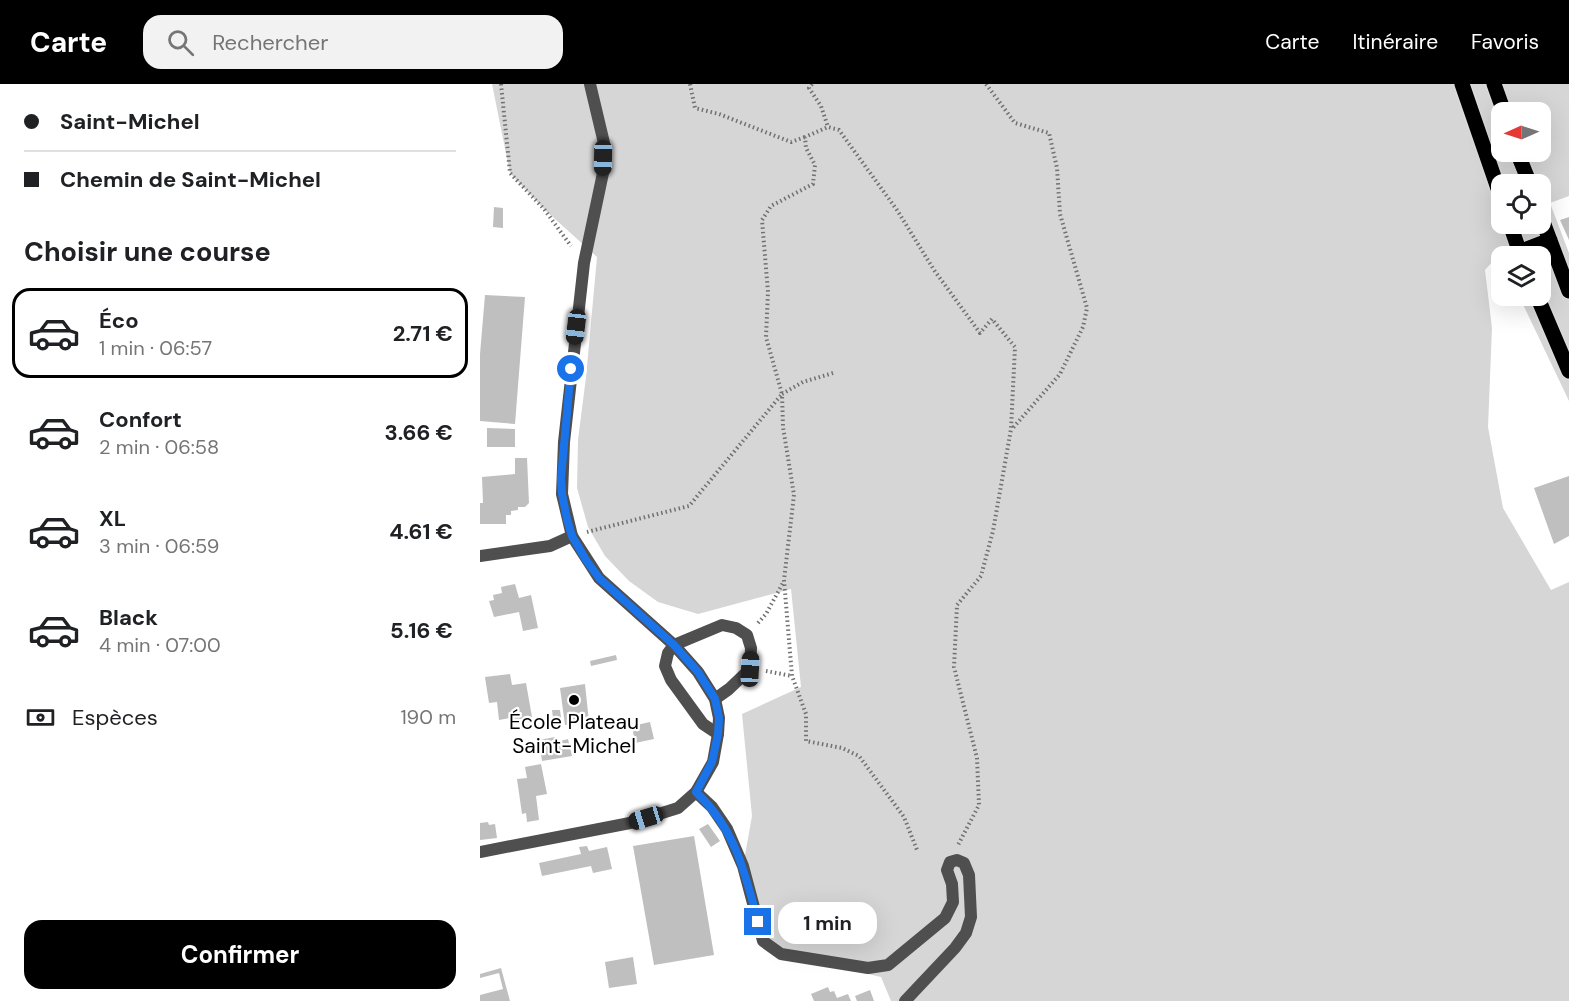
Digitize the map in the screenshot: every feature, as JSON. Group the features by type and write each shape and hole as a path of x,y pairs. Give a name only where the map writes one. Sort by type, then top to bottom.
{"main road":[{"path":"1462,84 1493,174"},
{"path":"1494,84 1500,102"},
{"path":"1548,234 1569,291"},
{"path":"1537,246 1550,240"},
{"path":"1541,306 1568,365"}],"street":[{"path":"480,852 630,823 678,808 696,792 712,762 718,734 719,718 715,699 698,672 674,645 599,578 572,536 562,494 561,478 569,391 584,263 603,173 604,142 590,84"},
{"path":"480,556 550,546 572,536"},
{"path":"715,699 750,669 752,648 747,635 736,628 722,625 674,645 666,657 665,666 671,680 703,724 718,734"},
{"path":"696,792 712,807 727,829 743,866 763,941 781,954 868,968 888,965 945,918 953,902 952,884 947,870 950,862 957,860 964,863 969,874 970,917 966,933 956,948 905,1001"}],"path":[{"path":"501,84 510,173 544,210 584,263"},
{"path":"690,84 695,108 719,114 791,142 828,127 839,130 897,210 934,270 980,333 992,319 1015,347 1011,429 993,531 981,576 957,605 954,667 977,758 979,805 957,847 957,860"},
{"path":"812,84 809,88 821,106 828,127"},
{"path":"986,84 1015,123 1049,133 1057,168 1060,214 1087,308 1083,327 1060,374 1011,429"},
{"path":"805,137 806,148 814,165 813,184 771,206 762,220 768,292 766,337 782,394 783,427 794,495 784,580 792,676 806,714 806,741 842,748 859,756 904,817 916,850"},
{"path":"572,536 689,506 782,394 802,382 833,374"},
{"path":"747,635 766,615 784,580"},
{"path":"750,669 792,676"}],"shaded area":[{"path":"492,84 1569,84 1569,196 1551,203 1551,174 1491,174 1491,234 1551,234 1551,206 1569,253 1569,401 1524,306 1551,306 1551,246 1491,246 1491,263 1485,270 1492,328 1488,427 1503,508 1551,590 1569,582 1569,1001 891,1001 881,977 781,954 763,941 743,866 752,816 742,714 801,687 791,589 698,614 658,602 629,581 605,556 588,527 577,488 578,440 597,257 544,209 510,173"}],"building":[{"path":"494,207 503,208 503,228 493,227"},
{"path":"1569,217 1569,240 1560,220"},
{"path":"485,295 525,297 515,424 480,421 480,354"},
{"path":"487,428 515,429 515,447 487,447"},
{"path":"515,458 527,458 529,503 525,507 518,507 518,510 511,511 511,515 506,515 506,524 480,524 480,503 483,503 482,477 515,474"},
{"path":"1569,476 1569,536 1554,544 1534,488"},
{"path":"515,584 519,598 531,595 538,628 523,631 519,612 494,617 489,601 494,600 493,595 502,593 501,587"},
{"path":"616,655 617,660 591,666 590,661"},
{"path":"510,674 512,685 526,683 532,717 511,721 510,718 499,720 497,702 489,703 485,677"},
{"path":"585,684 589,722 565,725 560,688"},
{"path":"552,710 560,710 562,724 554,726"},
{"path":"650,722 654,739 635,743 632,726"},
{"path":"555,737 556,742 568,739 572,756 542,761 539,740"},
{"path":"541,764 547,794 536,796 539,820 527,822 526,813 522,814 517,779 527,778 525,767"},
{"path":"488,822 489,825 495,824 497,838 480,840 480,823"},
{"path":"708,824 720,841 711,847 699,829"},
{"path":"694,836 714,955 654,965 633,846"},
{"path":"587,846 589,851 607,847 612,869 593,873 591,866 542,876 539,863 581,854 579,847"},
{"path":"633,957 637,984 609,988 605,962"},
{"path":"501,968 510,1001 480,1001 480,995 503,989 499,973 480,978 480,974"},
{"path":"828,987 830,992 834,991 837,998 848,994 851,1001 814,1001 811,994"},
{"path":"870,990 874,1001 857,1001 855,996"}],"place":[{"name":"École Plateau Saint-Michel","path":"574,700"}],"route":[{"path":"571,369 561,478 562,494 572,536 599,578 674,645 698,672 715,699 719,718 718,734 712,762 696,792 712,807 727,829 743,866 758,922"}]}
